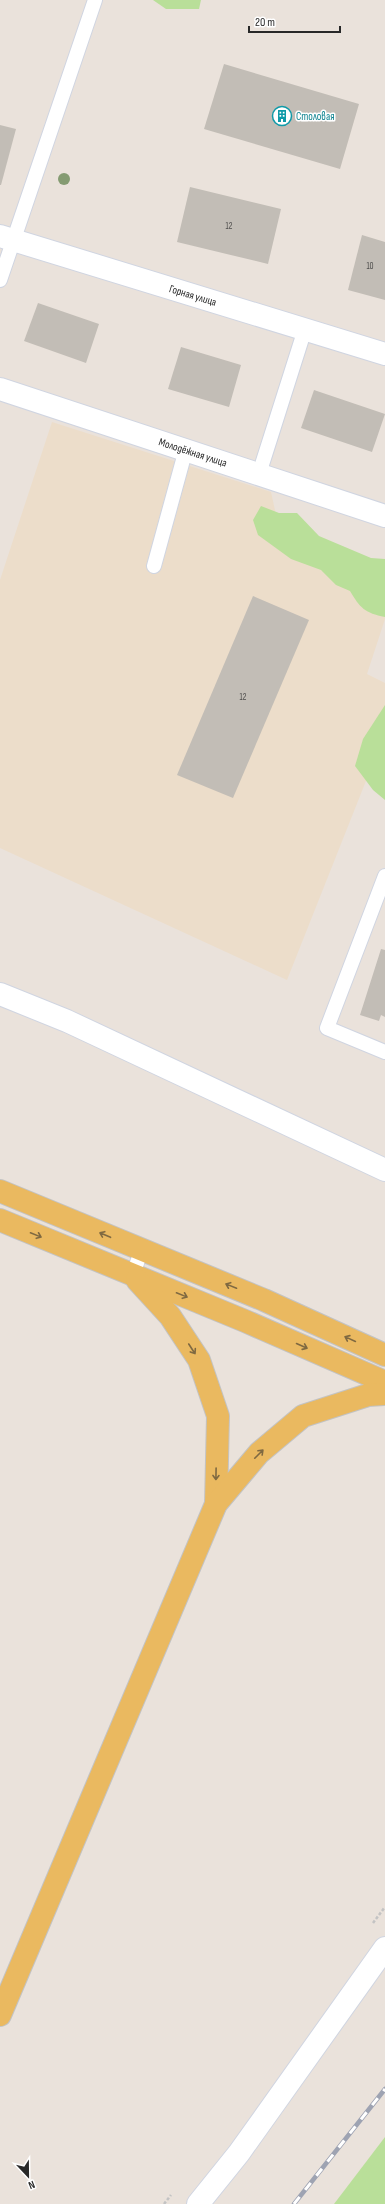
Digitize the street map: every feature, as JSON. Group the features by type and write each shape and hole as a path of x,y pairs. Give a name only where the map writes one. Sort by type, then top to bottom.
{"main road":[{"path":"0,1191 141,1251 264,1300 385,1355"},
{"path":"0,1220 245,1321 385,1382"},
{"path":"133,1275 170,1316 199,1360 218,1416 216,1504"},
{"path":"0,2015 216,1504 259,1453 303,1416 368,1395 385,1394"}],"street":[{"name":"Горная улица","path":"7,238 385,354"},
{"name":"Молодёжная улица","path":"0,389 186,449 385,516"},
{"path":"0,994 67,1021 385,1170"},
{"path":"198,2204 239,2153 385,1948"}],"lane":[{"path":"0,280 7,238 95,0"},
{"path":"259,474 305,329"},
{"path":"154,566 186,449"},
{"path":"385,876 327,1028 385,1052"},
{"path":"133,1275 141,1251"}],"shaded area":[{"path":"52,422 271,492 278,524 385,587 385,619 367,674 385,683 385,733 287,980 0,848 0,580"}],"green space":[{"path":"153,0 201,0 199,9 166,9"},
{"path":"261,506 279,513 297,513 319,536 371,558 385,559 385,617 372,614 364,609 360,606 350,591 336,585 321,570 291,559 258,535 253,520"},
{"path":"385,705 385,800 373,790 355,766 363,739"},
{"path":"385,2137 385,2204 334,2204"}],"building":[{"name":"Столовая","path":"224,64 359,104 340,169 204,129"},
{"path":"0,125 16,129 1,185 0,185"},
{"path":"190,187 281,209 268,264 177,242"},
{"path":"362,235 385,242 385,300 348,290"},
{"path":"38,303 99,324 86,363 24,341"},
{"path":"181,347 241,365 229,407 168,389"},
{"path":"314,390 385,414 372,452 301,428"},
{"path":"253,596 309,620 233,798 177,775"},
{"path":"381,949 385,950 385,1017 381,1015 379,1021 360,1015"}],"railway":[{"path":"294,2204 385,2089"}],"place":[{"name":"Столовая","path":"282,116"}]}
